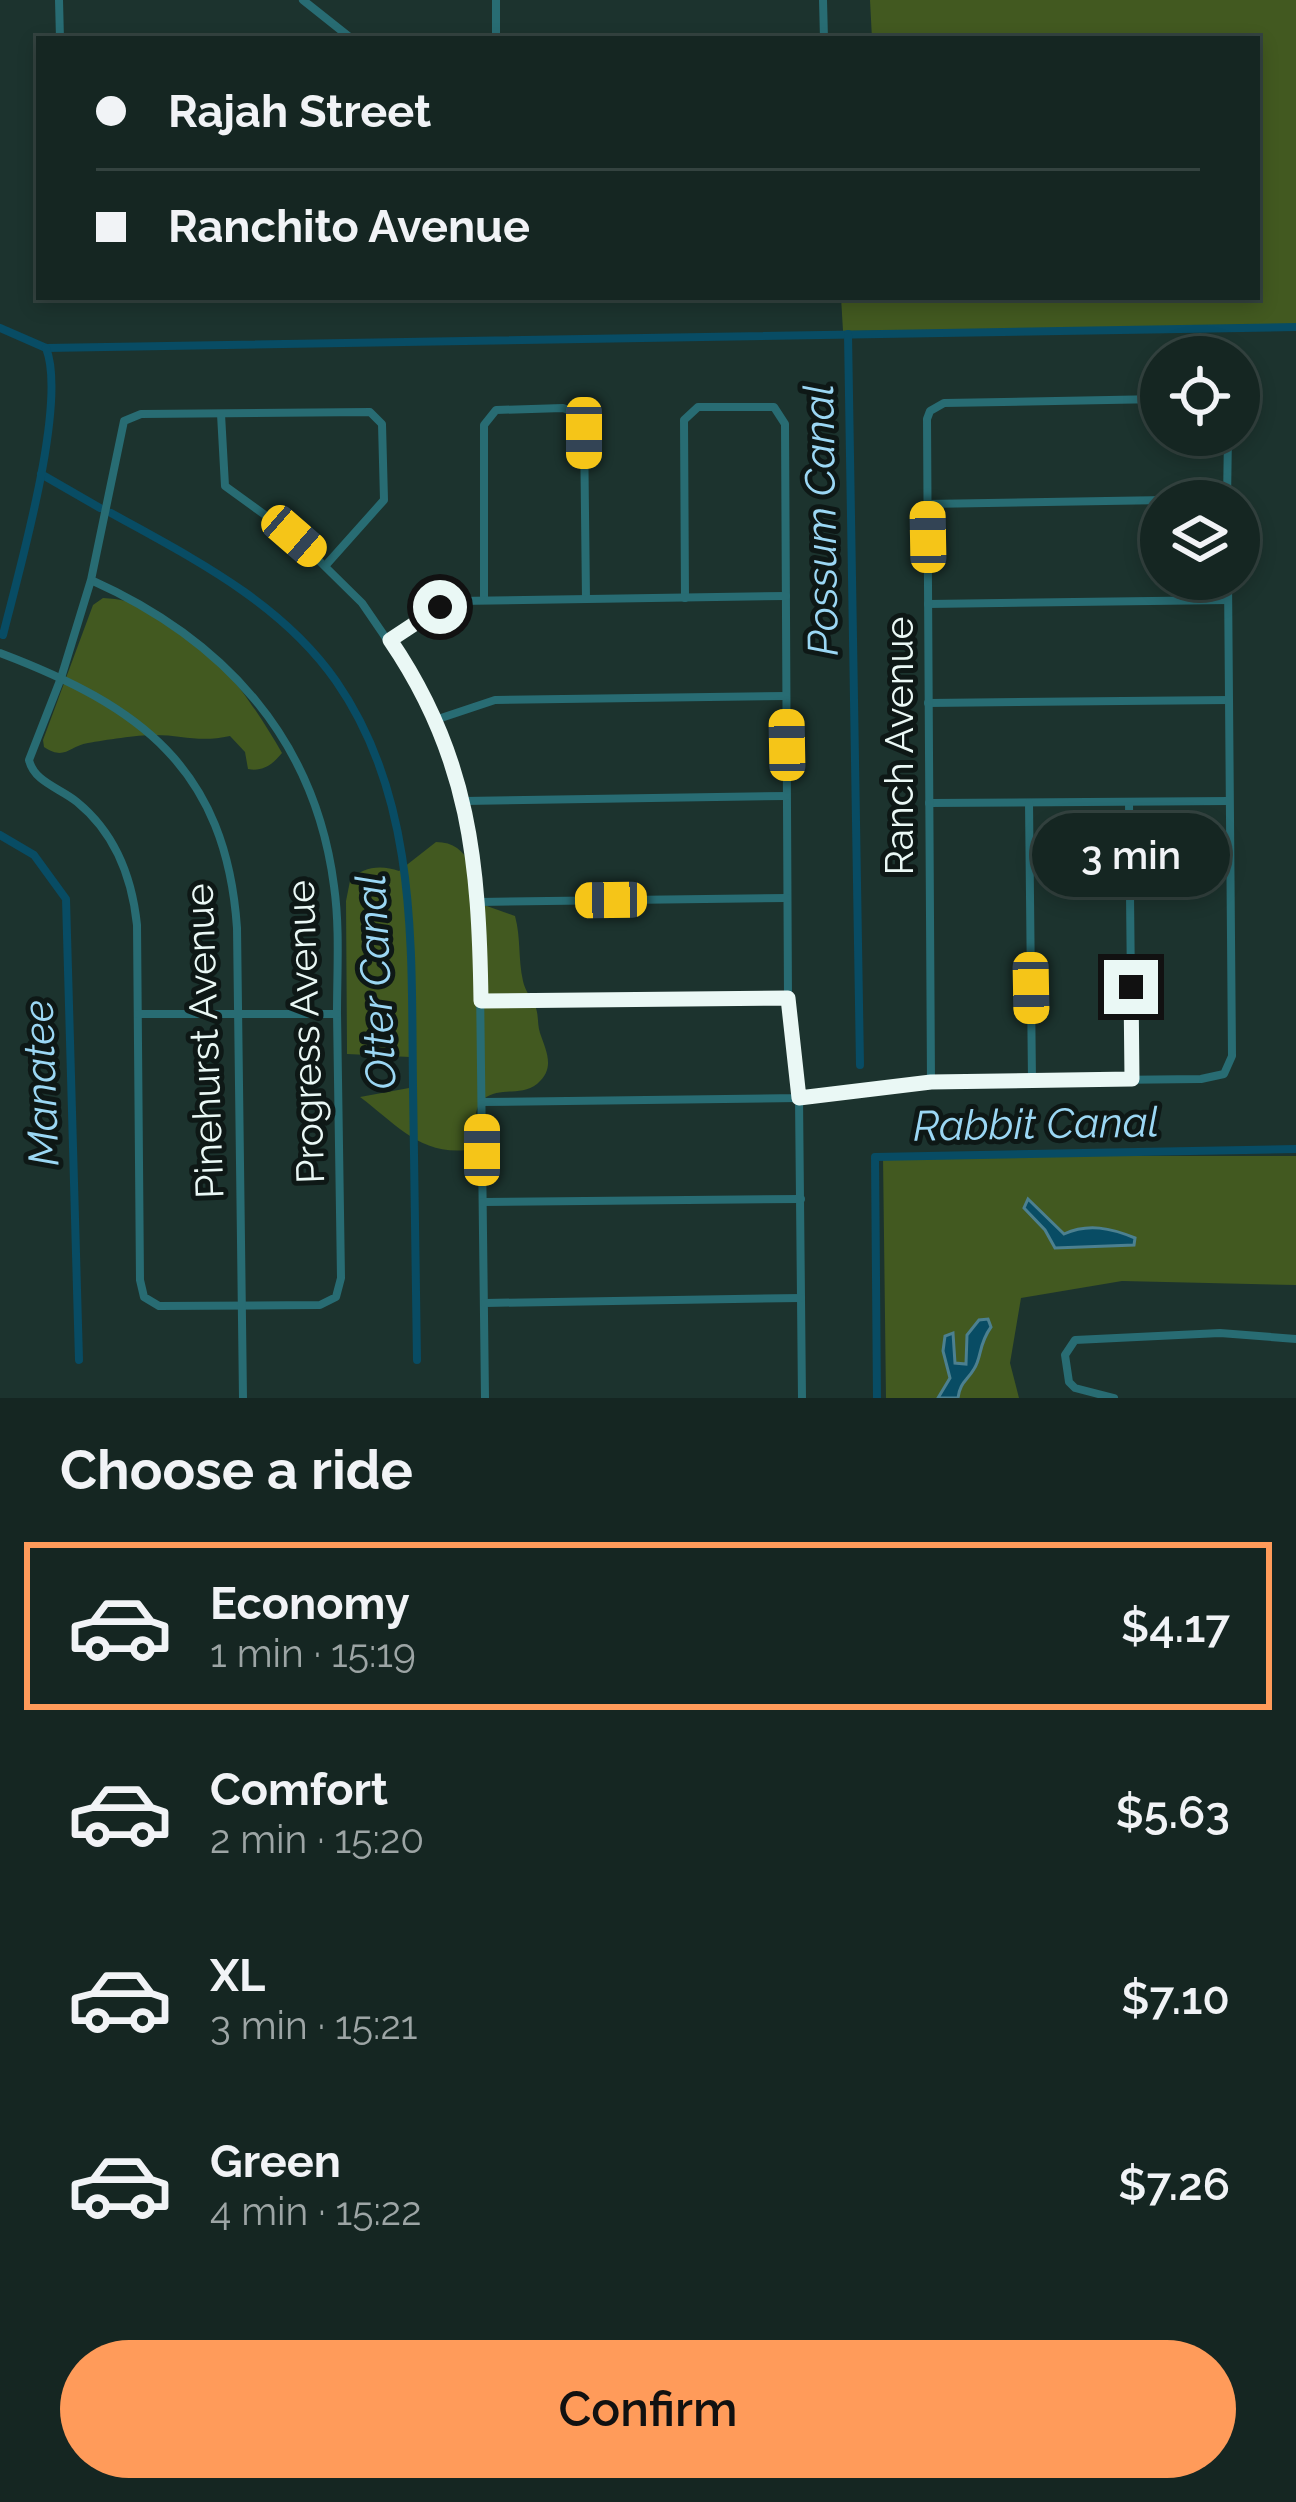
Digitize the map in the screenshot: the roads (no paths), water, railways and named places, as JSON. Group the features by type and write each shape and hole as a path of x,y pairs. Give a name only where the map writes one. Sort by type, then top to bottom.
{"street":[{"path":"58,0 60,36"},
{"path":"303,0 344,36"},
{"path":"496,0 496,36"},
{"path":"823,0 824,36"},
{"name":"Ranch Avenue","path":"931,1082 926,429 931,411 944,403 1140,399"},
{"path":"685,598 684,428 688,413 706,406 764,405 780,412 785,424 788,998 799,1098 802,1398"},
{"path":"484,600 488,416 504,409 563,408 579,415 584,433 586,599"},
{"path":"241,1306 159,1306 144,1298 135,906 123,863 96,820 30,768 32,748 61,678 91,580 124,421 141,415 360,411 378,418 384,500 326,565"},
{"path":"221,414 225,486 326,565 390,640 435,720 463,801 479,902 485,1398"},
{"path":"927,504 1140,501"},
{"name":"Progress Avenue","path":"91,580 172,623 213,654 254,698 293,755 319,813 331,863 337,912 341,1278 336,1297 320,1304 241,1306"},
{"path":"390,640 457,601 786,596"},
{"path":"482,1102 799,1098 931,1082 1209,1079 1224,1074 1232,1056 1228,600 928,604"},
{"name":"Pinehurst Avenue","path":"0,653 61,678 125,712 146,729 176,760 206,805 232,879 242,1398"},
{"path":"435,720 495,700 786,697"},
{"path":"928,704 1229,700"},
{"path":"463,801 787,796"},
{"path":"929,803 1229,801"},
{"path":"1129,802 1132,1079"},
{"path":"1029,803 1032,1081"},
{"path":"479,902 788,898"},
{"path":"481,1001 788,998"},
{"path":"138,1014 337,1014"},
{"path":"483,1202 800,1199"},
{"path":"484,1303 801,1298"},
{"path":"1114,1398 1075,1388 1069,1382 1065,1355 1075,1340 1220,1333 1296,1339"}],"water":[{"path":"1028,1199 1064,1234 1108,1229 1135,1238 1134,1245 1055,1248 1024,1208"},
{"path":"988,1319 991,1327 958,1398 938,1398 950,1378 943,1351 945,1336 953,1333 955,1363 966,1364 967,1335 979,1320"}],"waterway":[{"path":"0,328 46,348 1296,327"},
{"name":"Possum Canal","path":"848,334 860,1065"},
{"path":"3,635 46,447 51,407 46,348"},
{"name":"Otter Canal","path":"41,474 100,508"},
{"name":"Otter Canal","path":"111,513 233,584 289,628 336,681 383,775 396,825 410,929 417,1360"},
{"name":"Manatee","path":"0,835 34,855 66,899 79,1360"},
{"name":"Rabbit Canal","path":"877,1398 875,1157 1296,1149"}]}
